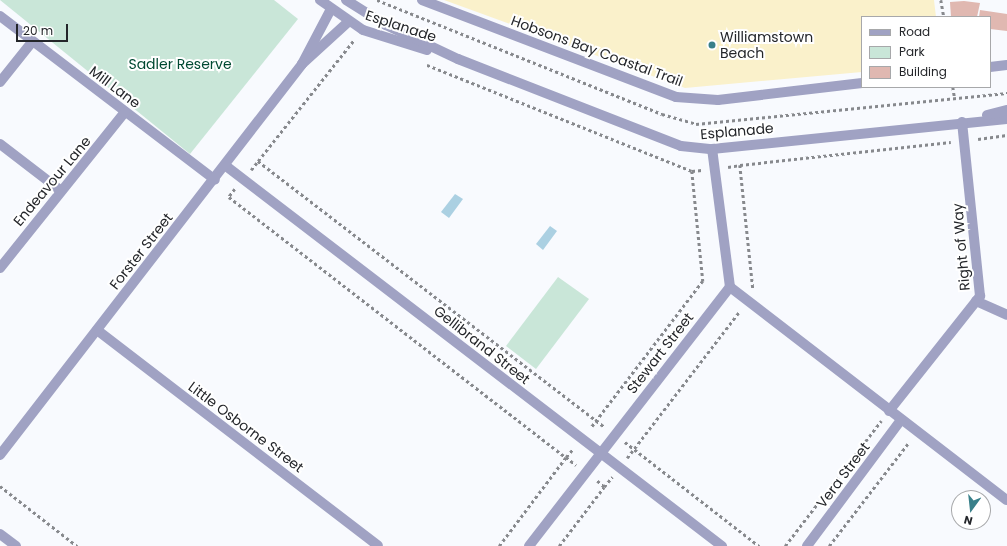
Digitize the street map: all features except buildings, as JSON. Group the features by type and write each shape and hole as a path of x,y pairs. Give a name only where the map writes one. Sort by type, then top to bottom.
{"street":[{"name":"Esplanade","path":"320,0 348,22 373,35 458,59"},
{"name":"Esplanade","path":"345,0 386,25 458,59 665,142 712,149 962,122 1007,119"},
{"name":"Forster Street","path":"0,455 226,166 302,64 334,11 345,0"},
{"name":"Hobsons Bay Coastal Trail","path":"422,0 676,97 718,100 861,83"},
{"name":"Mill Lane","path":"0,16 32,42 215,180"},
{"name":"Forster Street","path":"302,64 348,22"},
{"path":"0,82 32,42"},
{"path":"991,67 1007,64"},
{"name":"Esplanade","path":"962,122 1007,110"},
{"name":"Endeavour Lane","path":"0,268 60,190 66,189 125,112"},
{"name":"Right of Way","path":"889,411 980,296 962,122"},
{"path":"0,144 60,190"},
{"path":"712,149 730,287 889,411 1007,500"},
{"name":"Gellibrand Street","path":"226,166 598,454 722,546"},
{"name":"Stewart Street","path":"528,546 598,454 730,287"},
{"path":"976,301 1007,315"},
{"name":"Little Osborne Street","path":"97,330 378,546"},
{"name":"Vera Street","path":"807,546 901,420"},
{"path":"0,534 16,546"}],"path":[{"path":"941,0 944,16"},
{"path":"258,161 349,41 360,37"},
{"path":"419,61 692,172 703,281 581,440 566,457"},
{"path":"953,88 955,99"},
{"path":"740,165 1007,135"},
{"path":"785,546 889,411"},
{"path":"829,546 917,432"},
{"path":"0,486 78,546"}],"green space":[{"name":"Sadler Reserve","path":"0,0 274,0 298,19 190,154"},
{"path":"558,277 589,299 536,369 506,346"}],"sand":[{"name":"Williamstown Beach","path":"444,0 934,0 936,16 861,16 861,72 685,88"}],"water":[{"path":"455,194 463,199 449,218 441,212"},
{"path":"550,226 557,231 543,250 536,244"}],"place":[{"name":"Williamstown Beach","path":"712,45"}]}
